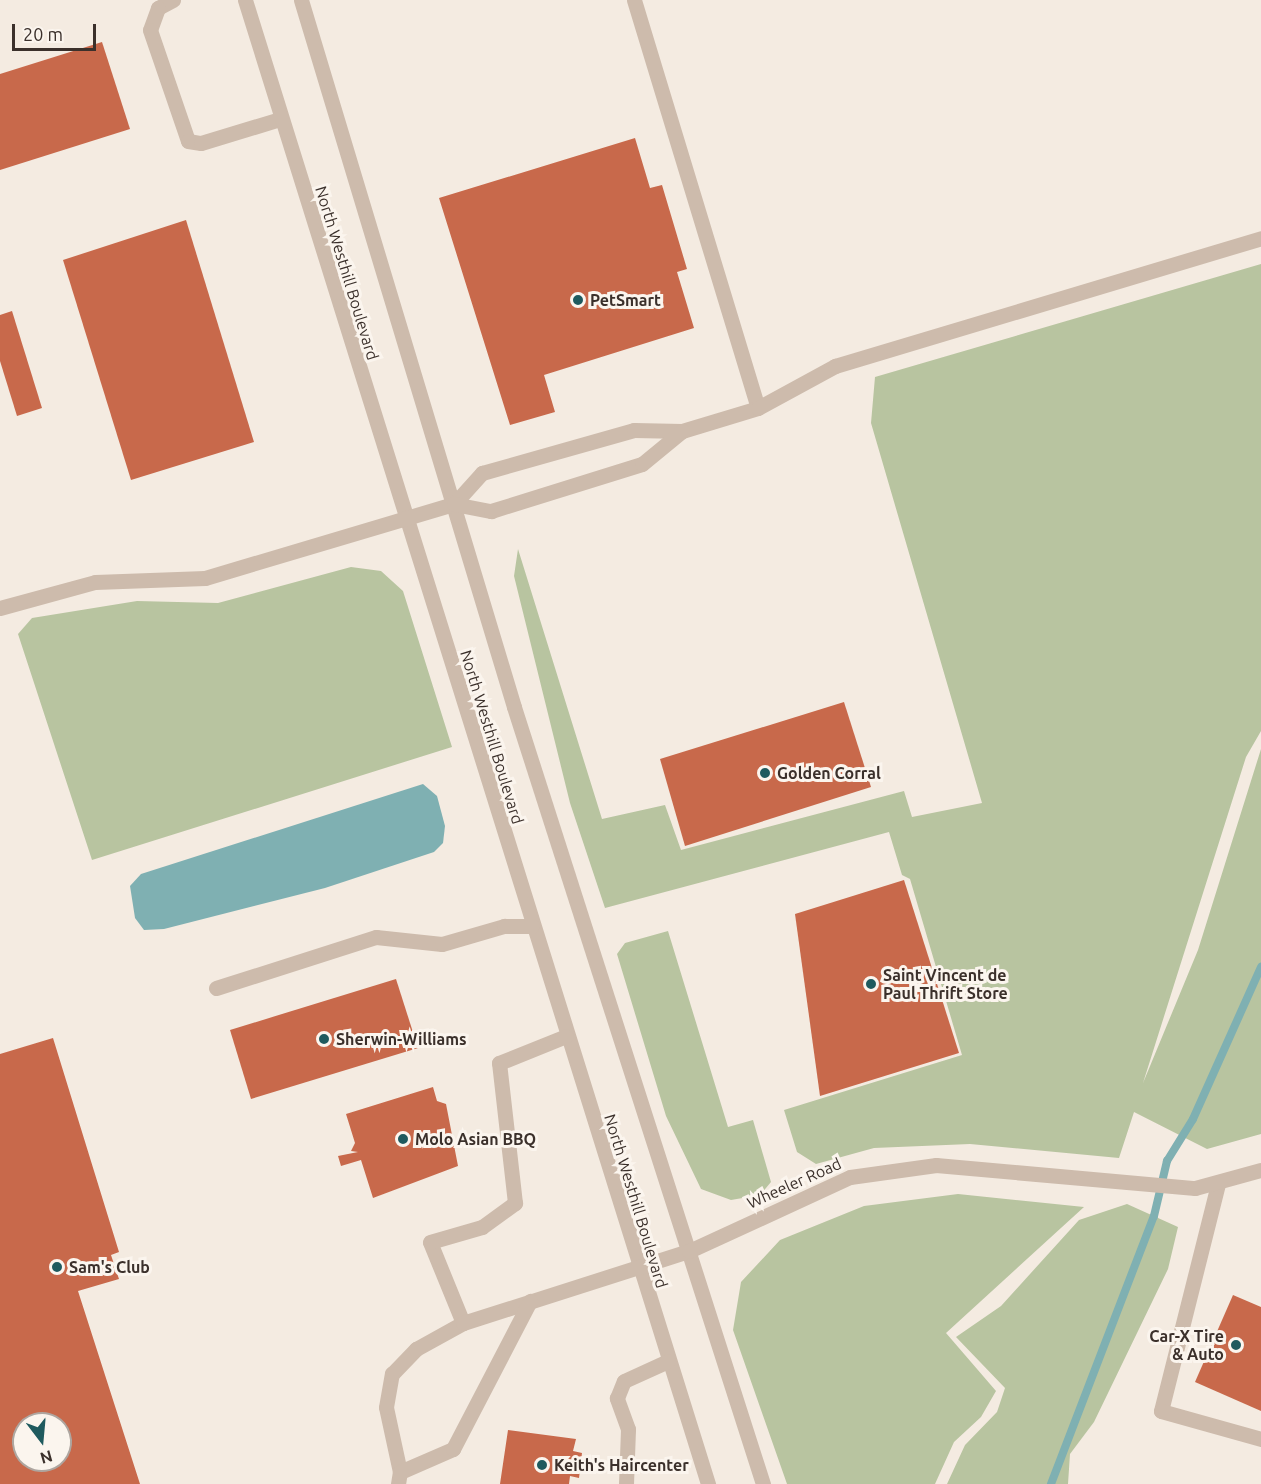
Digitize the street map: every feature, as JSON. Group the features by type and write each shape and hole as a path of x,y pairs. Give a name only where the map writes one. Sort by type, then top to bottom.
{"street":[{"path":"173,0 152,19 151,42 188,141 201,143 280,119"},
{"name":"North Westhill Boulevard","path":"245,0 404,517 708,1484"},
{"name":"North Westhill Boulevard","path":"300,0 454,504 763,1484"},
{"path":"634,0 758,408"},
{"path":"454,504 482,473 634,430 682,430 758,408 835,366 1261,238"},
{"path":"0,608 95,582 205,578 454,504 491,511 642,465 682,430"},
{"path":"216,988 376,937 442,944 504,926 532,926"},
{"path":"463,1323 430,1242 482,1227 515,1203 499,1063 566,1036"},
{"name":"Wheeler Road","path":"399,1478 386,1407 392,1374 416,1349 463,1323 689,1251 829,1185 880,1169 936,1165 1195,1188 1218,1184 1261,1170"},
{"path":"1218,1184 1161,1411 1261,1439"},
{"path":"399,1478 453,1449 530,1301"},
{"path":"626,1484 628,1429 617,1398 624,1381 668,1361"}],"green space":[{"path":"1261,264 1261,731 1246,757 1143,1083 1198,950 1261,749 1261,1134 1207,1149 1134,1112 1119,1158 970,1144 874,1148 816,1164 797,1152 784,1110 962,1055 910,879 902,875 889,832 605,908 570,803 514,576 518,549 602,819 665,805 681,850 904,791 912,817 982,803 871,423 875,377"},
{"path":"351,567 381,571 403,591 452,747 92,860 18,634 32,618 137,601 218,603"},
{"path":"668,931 728,1127 753,1120 771,1182 760,1195 731,1200 701,1189 666,1116 617,954 625,943"},
{"path":"958,1194 1084,1207 946,1333 996,1391 981,1417 954,1442 935,1484 787,1484 733,1330 741,1282 780,1240 864,1206"},
{"path":"1127,1204 1178,1227 1168,1269 1094,1422 1070,1454 1068,1484 947,1484 965,1445 997,1412 1005,1388 956,1337 1001,1306 1079,1220"}],"water":[{"path":"423,784 437,796 445,826 443,843 434,852 325,888 164,929 144,930 135,918 130,886 141,874"}],"building":[{"path":"102,42 130,129 0,170 0,74"},
{"name":"PetSmart","path":"635,138 650,188 662,185 687,269 677,272 694,328 544,375 555,412 510,425 439,198"},
{"path":"186,220 254,442 131,480 63,260"},
{"path":"12,311 42,408 17,416 0,361 0,315"},
{"name":"Golden Corral","path":"844,702 871,787 685,846 660,759"},
{"name":"Saint Vincent de Paul Thrift Store","path":"904,880 959,1053 820,1096 795,914"},
{"name":"Sherwin-Williams","path":"396,979 418,1048 251,1099 230,1030"},
{"name":"Sam's Club","path":"53,1038 119,1252 111,1255 119,1279 78,1291 140,1484 0,1484 0,1054"},
{"name":"Molo Asian BBQ","path":"433,1087 437,1101 446,1104 458,1166 373,1198 361,1160 341,1166 338,1156 358,1152 351,1151 355,1143 346,1114"},
{"name":"Car-X Tire & Auto","path":"1233,1295 1261,1307 1261,1411 1195,1382"},
{"name":"Keith's Haircenter","path":"508,1430 576,1439 573,1451 582,1453 579,1478 570,1476 569,1484 500,1484"}],"waterway":[{"path":"1051,1484 1154,1216 1167,1161 1193,1119 1261,967"}],"place":[{"name":"PetSmart","path":"578,300"},
{"name":"Golden Corral","path":"765,773"},
{"name":"Saint Vincent de Paul Thrift Store","path":"871,984"},
{"name":"Sherwin-Williams","path":"324,1039"},
{"name":"Molo Asian BBQ","path":"403,1139"},
{"name":"Sam's Club","path":"57,1267"},
{"name":"Car-X Tire & Auto","path":"1236,1345"},
{"name":"Keith's Haircenter","path":"542,1465"}]}
